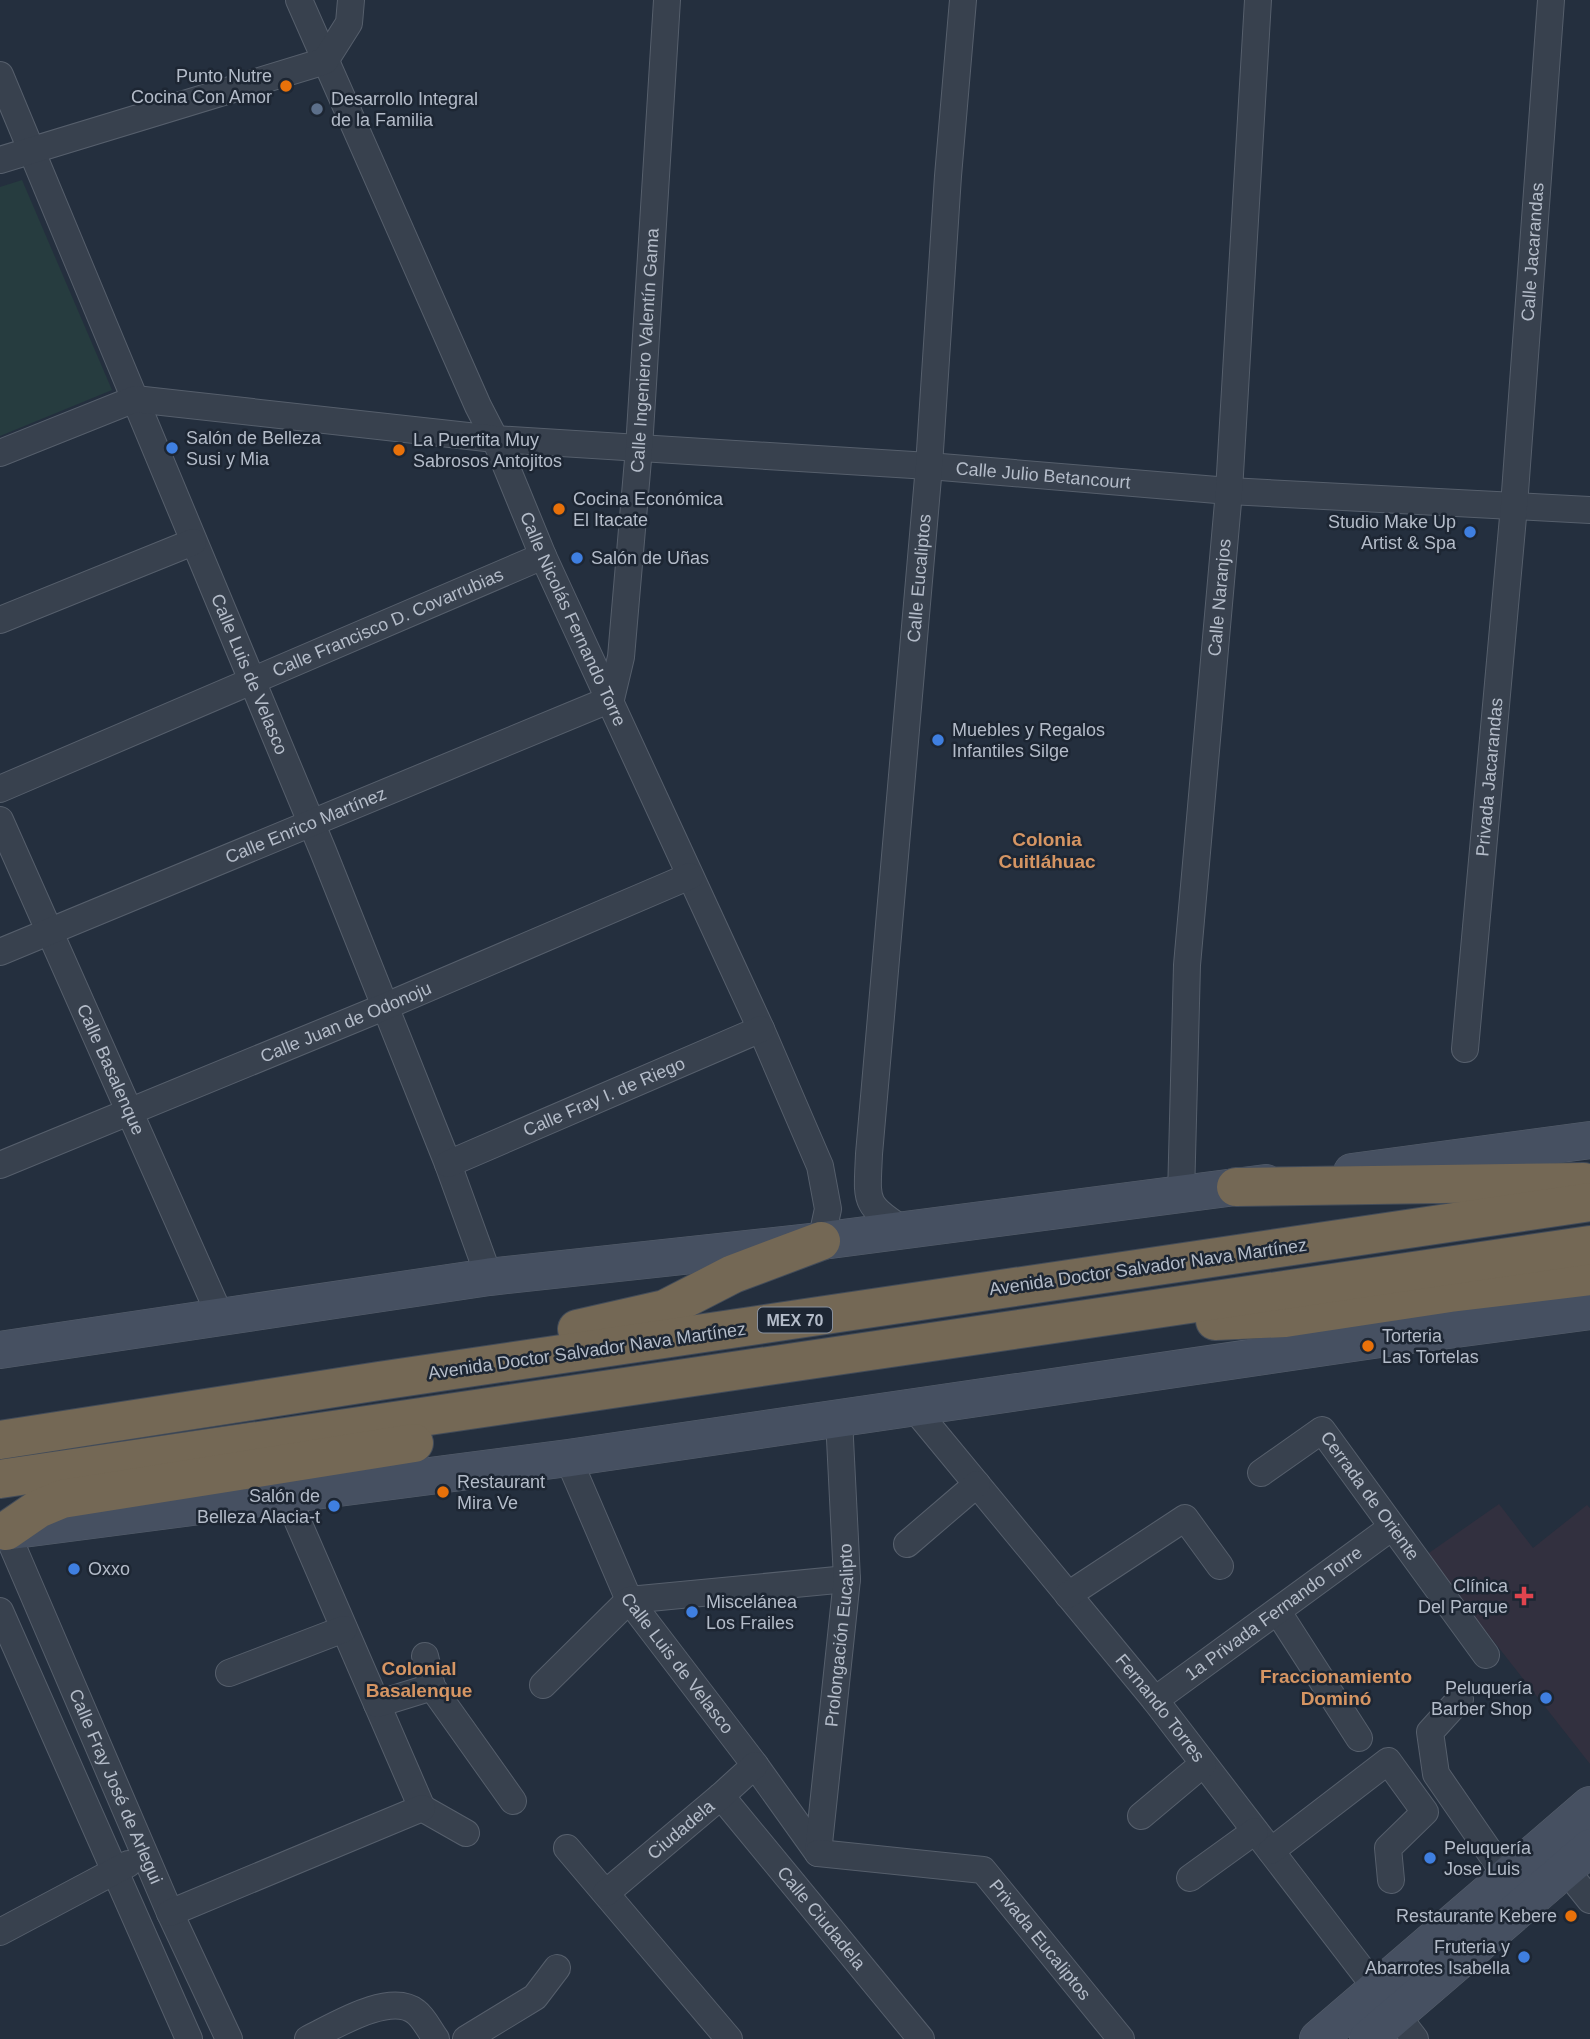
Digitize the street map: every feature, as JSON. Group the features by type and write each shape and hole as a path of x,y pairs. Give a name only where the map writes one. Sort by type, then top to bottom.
{"highway":[{"path":"1236,1188 1590,1182"},
{"name":"Avenida Doctor Salvador Nava Martínez","path":"0,1440 379,1381 1590,1202"},
{"path":"379,1381 500,1346 665,1309 733,1274 821,1241"},
{"name":"MEX 70","path":"0,1479 1590,1245"},
{"path":"993,1331 1285,1318 1450,1293 1590,1276"},
{"path":"3,1532 38,1510 62,1499 475,1433 568,1409 653,1382"}],"main road":[{"path":"0,1350 489,1277 821,1241 1181,1196 1590,1140"},
{"path":"1380,1339 1450,1293"},
{"path":"3,1532 568,1458 1380,1339 1590,1311"},
{"path":"1318,2039 1396,2014 1507,1877 1590,1805"},
{"path":"1368,2039 1578,1859"}],"street":[{"name":"Calle Nicolás Fernando Torre","path":"299,0 495,439 543,556 611,699 820,1166 828,1209 821,1241"},
{"path":"0,160 325,61 349,23 351,0"},
{"name":"Calle Ingeniero Valentín Gama","path":"611,699 621,657 639,448 667,0"},
{"name":"Calle Eucaliptos","path":"904,1230 877,1213 870,1202 869,1154 929,466 948,176 963,0"},
{"name":"Calle Naranjos","path":"1181,1196 1187,965 1229,491 1258,0"},
{"name":"Calle Jacarandas","path":"1514,506 1550,0"},
{"name":"Calle Luis de Velasco","path":"0,75 311,822 448,1164 489,1277"},
{"path":"0,453 135,399"},
{"name":"Calle Julio Betancourt","path":"135,399 495,439 929,466 1229,491 1590,510"},
{"name":"Privada Jacarandas","path":"1465,1049 1514,506"},
{"path":"0,620 193,542"},
{"name":"Calle Francisco D. Covarrubias","path":"0,789 543,556"},
{"name":"Calle Enrico Martínez","path":"0,952 611,699"},
{"name":"Calle Basalenque","path":"0,820 220,1318"},
{"name":"Calle Juan de Odonoju","path":"0,1165 384,1007 690,876"},
{"name":"Calle Fray I. de Riego","path":"448,1164 761,1030"},
{"path":"820,1166 836,1172 845,1172 857,1166 869,1154"},
{"name":"Fernando Torres","path":"914,1408 1155,1700 1396,2014"},
{"name":"Prolongación Eucalipto","path":"818,1853 847,1579 839,1419"},
{"name":"Cerrada de Oriente","path":"1261,1474 1322,1430 1486,1655"},
{"name":"Calle Luis de Velasco","path":"568,1458 629,1600 755,1765 818,1853"},
{"path":"908,1544 977,1484"},
{"path":"286,1494 422,1808 466,1833"},
{"path":"1068,1595 1185,1518 1220,1566"},
{"name":"1a Privada Fernando Torre","path":"1155,1700 1392,1527"},
{"name":"Calle Fray José de Arlegui","path":"3,1532 170,1913 229,2039"},
{"path":"543,1685 629,1600 847,1579"},
{"name":"Calle Fray José de Arlegui","path":"0,1611 189,2039"},
{"path":"1278,1612 1359,1738"},
{"path":"229,1673 344,1629"},
{"path":"425,1656 432,1687 513,1801"},
{"path":"377,1704 432,1687"},
{"path":"1460,1699 1430,1732 1436,1774 1507,1877"},
{"path":"1190,1878 1263,1841 1388,1761 1425,1812 1388,1848 1391,1880"},
{"path":"1140,1816 1203,1764"},
{"name":"Ciudadela","path":"606,1893 721,1797 755,1765"},
{"name":"Calle Ciudadela","path":"721,1797 921,2039"},
{"path":"170,1913 422,1808"},
{"path":"566,1848 729,2039"},
{"name":"Privada Eucaliptos","path":"818,1853 983,1870 1121,2039"},
{"path":"0,1932 146,1855"},
{"path":"1578,1859 1590,1900"},
{"path":"466,2039 535,1997 557,1968"},
{"path":"307,2039 372,2009 397,2005 415,2011 436,2039"}],"shaded area":[{"name":"Clínica Del Parque","path":"1499,1504 1533,1548 1587,1505 1590,1508 1590,1764 1426,1555"}],"green space":[{"path":"22,180 112,390 0,436 0,187"}],"place":[{"name":"Punto Nutre Cocina Con Amor","path":"286,86"},
{"name":"Desarrollo Integral de la Familia","path":"317,109"},
{"name":"Salón de Belleza Susi y Mia","path":"172,448"},
{"name":"La Puertita Muy Sabrosos Antojitos","path":"399,450"},
{"name":"Cocina Económica El Itacate","path":"559,509"},
{"name":"Studio Make Up Artist & Spa","path":"1470,532"},
{"name":"Salón de Uñas","path":"577,558"},
{"name":"Muebles y Regalos Infantiles Silge","path":"938,740"},
{"name":"Torteria Las Tortelas","path":"1368,1346"},
{"name":"Restaurant Mira Ve","path":"443,1492"},
{"name":"Salón de Belleza Alacia-t","path":"334,1506"},
{"name":"Oxxo","path":"74,1569"},
{"name":"Clínica Del Parque","path":"1524,1596"},
{"name":"Miscelánea Los Frailes","path":"692,1612"},
{"name":"Peluquería Barber Shop","path":"1546,1698"},
{"name":"Peluquería Jose Luis","path":"1430,1858"},
{"name":"Restaurante Kebere","path":"1571,1916"},
{"name":"Fruteria y Abarrotes Isabella","path":"1524,1957"}],"district":[{"name":"Colonia Cuitláhuac","path":"1047,850"},
{"name":"Colonial Basalenque","path":"419,1679"},
{"name":"Fraccionamiento Dominó","path":"1336,1687"}]}
